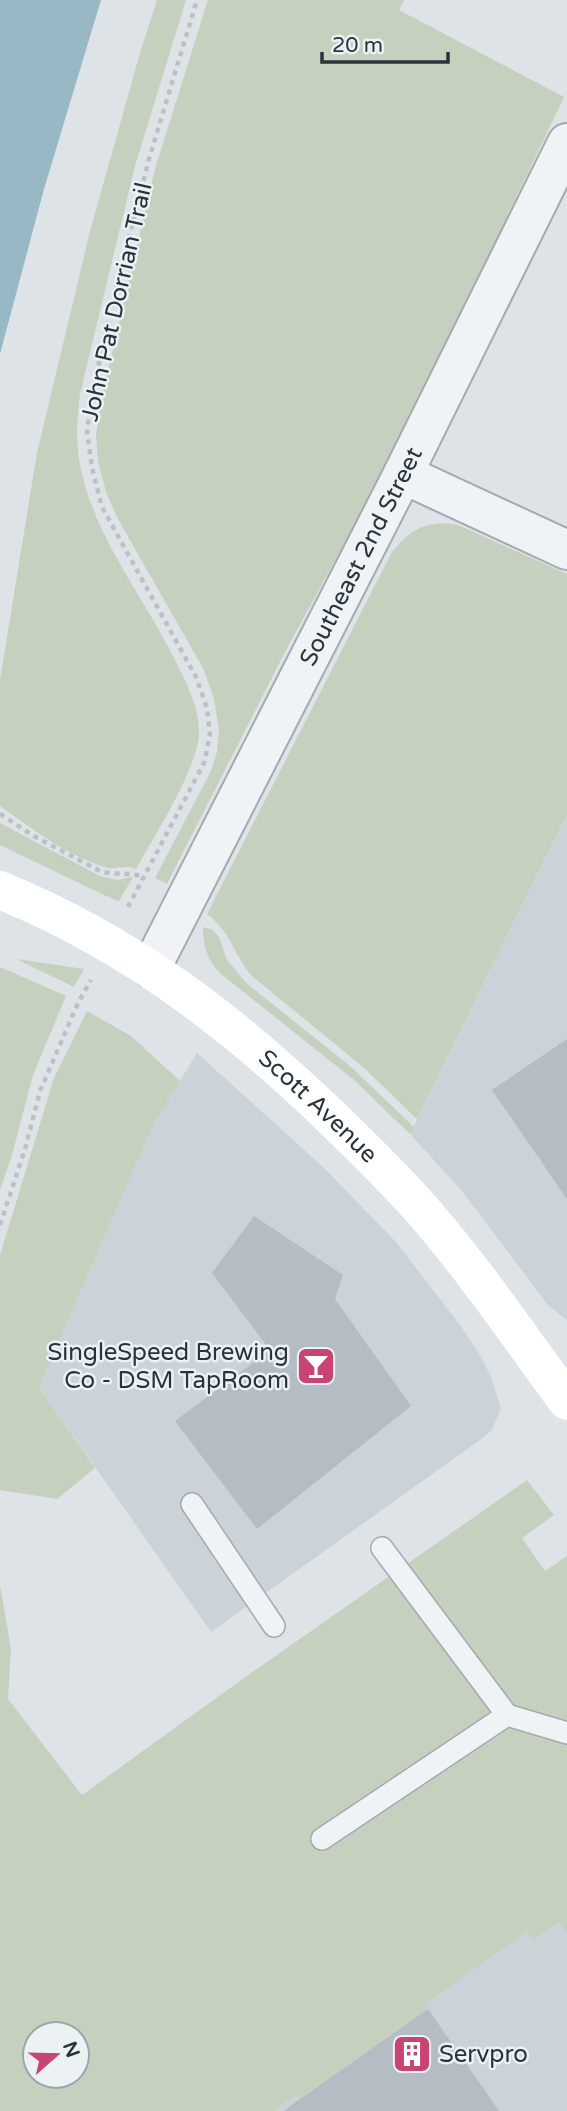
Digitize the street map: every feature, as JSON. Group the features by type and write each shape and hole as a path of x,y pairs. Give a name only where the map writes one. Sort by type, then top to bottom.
{"main road":[{"name":"Scott Avenue","path":"0,890 36,905 151,968 205,1006 264,1055 368,1153 422,1211 486,1289 567,1401"}],"street":[{"name":"Southeast 2nd Street","path":"151,968 403,474 567,143"},
{"path":"403,474 567,550"}],"lane":[{"path":"192,1504 274,1626"},
{"path":"382,1548 507,1715 567,1733"},
{"path":"322,1839 507,1715"}],"path":[{"name":"John Pat Dorrian Trail","path":"131,902 204,763 210,734 207,708 196,677 102,507 92,468 87,431 92,394 117,284 149,159 197,0"},
{"path":"0,814 34,836 100,871 112,875 133,873 144,877"},
{"path":"0,1225 25,1149 40,1091 78,1003 92,979"}],"shaded area":[{"path":"567,814 567,1320 548,1305 462,1191 410,1134"},
{"path":"197,1053 324,1168 395,1241 480,1355 491,1377 501,1409 491,1431 484,1437 211,1632 39,1387 154,1123"},
{"path":"559,1922 567,1933 567,2111 273,2111 297,2094 300,2099 428,2009 424,2004 526,1932 537,1938"}],"green space":[{"path":"157,0 186,0 135,166 80,394 77,431 80,462 98,520 181,673 194,703 199,724 197,748 191,765 164,821 136,869 104,867 91,862 36,832 0,806 0,680 37,453 90,231"},
{"path":"208,0 404,0 399,10 564,97 399,443 285,652 167,884 155,878 211,771 217,752 219,729 214,699 204,670 118,519 106,492 98,461 96,435 102,396 155,169"},
{"path":"443,523 458,525 567,574 567,814 417,1119 363,1067 252,976 222,929 207,914 392,552 414,531"},
{"path":"0,823 100,876 117,880 133,877 119,901 106,896 0,845"},
{"path":"203,927 213,930 220,939 226,958 245,982 350,1066 414,1127 410,1134 354,1080 221,974 207,952"},
{"path":"16,959 84,969 74,987"},
{"path":"0,967 66,996 33,1075 0,1190"},
{"path":"87,1011 131,1036 180,1081 154,1123 39,1387 95,1468 57,1499 0,1490 0,1255 54,1078"},
{"path":"527,1480 554,1515 522,1538 545,1571 567,1556 567,1933 559,1922 537,1938 533,1939 526,1932 425,2004 428,2009 300,2099 297,2094 273,2111 0,2111 0,1585 11,1649 8,1699 82,1795"}],"water":[{"path":"0,0 101,0 44,189 0,354"}],"building":[{"path":"567,1039 567,1199 492,1090"},
{"name":"SingleSpeed Brewing Co - DSM TapRoom","path":"254,1216 343,1275 335,1299 411,1406 257,1529 175,1421 270,1350 212,1273"},
{"name":"Servpro","path":"428,2009 499,2111 283,2111"}],"place":[{"name":"SingleSpeed Brewing Co - DSM TapRoom","path":"316,1366"},
{"name":"Servpro","path":"412,2054"}]}
